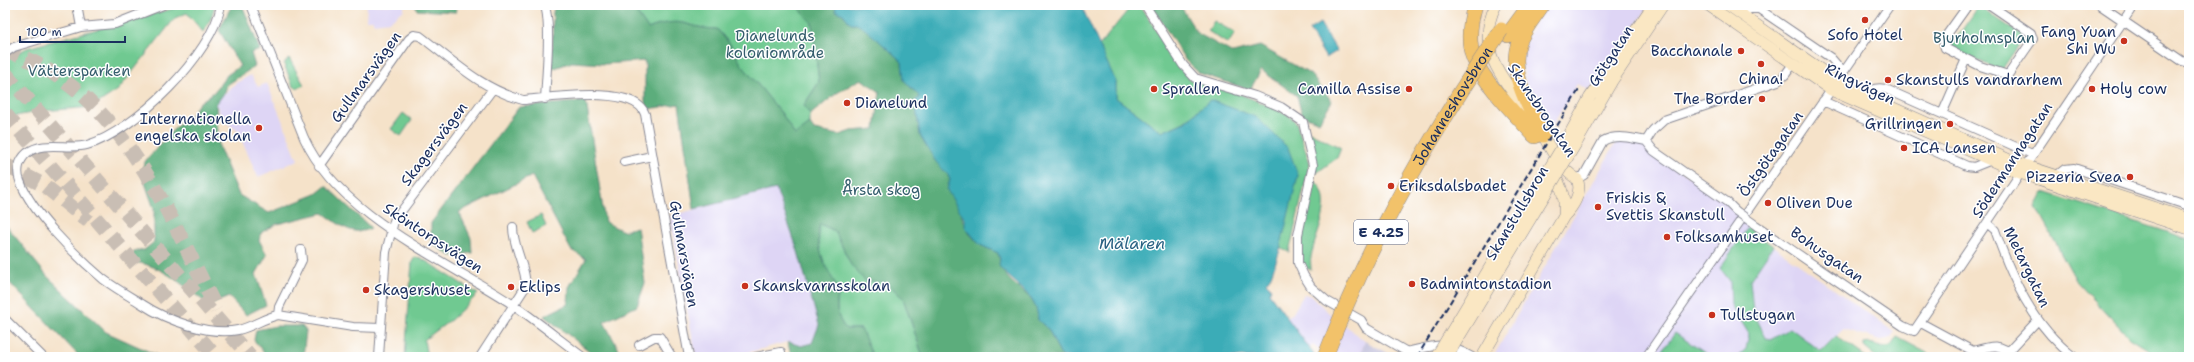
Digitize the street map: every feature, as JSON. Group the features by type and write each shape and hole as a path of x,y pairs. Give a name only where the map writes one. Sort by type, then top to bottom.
{"highway":[{"path":"1475,5 1470,29 1474,60 1487,79 1539,136"},
{"name":"E 4.25","path":"1510,35 1518,5"},
{"name":"E 4.25","path":"1510,35 1530,5"},
{"path":"1539,136 1522,89 1510,35 1542,5"},
{"name":"Johanneshovsbron","path":"1325,357 1378,239 1416,167 1457,97 1510,35"},
{"name":"Johanneshovsbron","path":"1334,357 1352,314 1386,242 1424,172 1454,120 1510,35"}],"main road":[{"name":"Skansbrogatan","path":"1490,5 1485,16 1481,44 1490,70 1560,165 1578,185"},
{"name":"Skansbrogatan","path":"1496,5 1491,17 1488,39 1492,61 1539,136 1563,190 1566,203 1562,219"},
{"name":"Götgatan","path":"1594,100 1653,5"},
{"name":"Götgatan","path":"1594,100 1663,5"},
{"name":"Ringvägen","path":"1708,5 1796,60 1989,161 2056,176 2189,219"},
{"name":"Ringvägen","path":"1728,5 1796,60"},
{"name":"Ringvägen","path":"1837,81 2022,169 2189,229"},
{"name":"Skanstullsbron","path":"1447,357 1594,100"},
{"name":"Skanstullsbron","path":"1436,357 1572,140"},
{"name":"Skansbrogatan","path":"1563,190 1570,183 1578,185"},
{"name":"Skansbrogatan","path":"1482,357 1562,219 1574,205 1578,185"}],"street":[{"path":"77,5 81,26"},
{"path":"5,53 14,47 81,26 115,24 163,5"},
{"path":"221,5 207,39 197,56 132,122 113,135 89,145 69,148 37,148 28,153 22,159 18,174 20,181 33,203 68,245 104,279 145,306 178,322 218,331 247,328 278,315 353,327 380,328"},
{"name":"Sköntorpsvägen","path":"251,5 304,138 319,166 354,200 390,230 515,306 583,357"},
{"path":"544,5 546,10 548,41 545,99"},
{"path":"1145,5 1183,65 1195,78 1255,96 1281,107 1302,122 1313,165 1298,235 1297,250 1298,263 1311,287 1327,301 1361,320 1366,328 1407,352 1440,344 1458,349 1472,357"},
{"name":"Östgötagatan","path":"1646,357 1890,5"},
{"path":"1968,5 1943,40 1945,48 1966,59 2008,75 2033,39 2030,33 1990,5"},
{"path":"2100,5 2182,61 2189,63"},
{"name":"Södermannagatan","path":"1914,331 1988,224 2032,154 2134,5"},
{"name":"Ringvägen","path":"1741,14 1750,9 1759,10 1831,58 1837,81"},
{"name":"Gullmarsvägen","path":"319,166 409,39 414,35 420,36 492,90 523,100 606,96 625,98 635,101 641,106 645,114 689,357"},
{"path":"1942,114 1966,59"},
{"path":"1578,185 1600,146 1608,138 1619,137 1646,141 1653,130 1664,120 1778,81 1796,60"},
{"name":"Ringvägen","path":"1864,94 1872,89 1884,88 2032,154"},
{"name":"Skagersvägen","path":"379,357 386,252 390,230 394,221 492,90"},
{"name":"Ringvägen","path":"1824,101 1967,166 1974,166 1989,161"},
{"name":"Bohusgatan","path":"1646,141 1654,151 1727,202 1736,211 1757,226 1903,326 1914,331"},
{"path":"624,162 652,156"},
{"path":"2056,176 2065,169 2074,168 2189,206"},
{"name":"Metargatan","path":"1988,224 1995,230 2016,283 2038,320 2060,346 2074,357"},
{"path":"480,357 515,306 526,286 526,278 513,239 513,227"},
{"path":"278,315 279,306 302,260 301,250"},
{"path":"5,319 42,357"},
{"path":"1921,322 1973,351 1994,346 2004,348 2012,354 2038,320"},
{"path":"639,345 654,337 660,337 672,357"},
{"path":"756,357 781,352"}],"shaded area":[{"path":"367,5 404,5 404,10 390,21 373,23 373,20 366,20"},
{"path":"1544,5 1650,5 1589,90 1577,84 1548,133 1526,85 1520,52"},
{"name":"Internationella engelska skolan","path":"251,75 258,87 267,83 298,160 258,177 237,130 222,120 216,102 236,83"},
{"path":"1618,139 1644,145 1744,215 1749,226 1720,268 1730,281 1731,305 1749,334 1746,349 1737,357 1711,357 1675,333 1658,357 1493,357"},
{"name":"Skanskvarnsskolan","path":"776,188 797,248 819,325 812,343 801,346 787,342 731,357 696,357 670,216"},
{"path":"1773,246 1894,332 1892,336 1888,339 1880,340 1843,329 1824,350 1821,351 1790,328 1772,339 1766,338 1753,311 1750,280"},
{"path":"1304,294 1311,296 1328,312 1365,341 1361,353 1348,357 1333,357 1313,345 1310,348 1287,318 1293,313"},
{"path":"1365,341 1396,357 1348,357 1361,353"}],"green space":[{"name":"Vättersparken","path":"187,5 215,5 211,18 203,32 187,13 175,18 118,90 92,107 42,111 5,118 5,60 8,58 27,48"},
{"path":"415,5 456,5 456,12 417,10"},
{"name":"Årsta skog","path":"555,5 631,5 648,29 677,22 698,27 717,29 730,44 741,64 782,114 795,135 810,124 814,130 839,135 851,131 875,129 880,92 861,79 837,93 810,115 804,105 819,82 812,23 796,5 835,5 836,11 843,14 851,24 857,24 866,30 902,62 904,80 919,96 915,101 920,135 948,175 950,180 948,185 969,233 980,245 998,253 1005,274 1031,299 1035,305 1038,320 1049,330 1060,354 1063,357 923,357 903,298 886,282 865,281 851,265 835,231 820,224 820,250 826,267 839,290 837,301 838,315 846,329 861,329 873,357 791,357 788,342 801,346 812,343 819,325 797,248 776,189 694,209 679,104 649,109 645,102 645,61 605,64 572,62 552,69 553,12"},
{"name":"Dianelunds koloniområde","path":"631,5 796,5 812,23 819,82 804,105 810,115 810,124 795,136 782,114 741,64 730,44 717,29 698,27 677,22 648,29"},
{"path":"1132,5 1139,5 1191,80 1222,87 1252,99 1287,114 1296,122 1310,163 1289,252 1279,248 1298,175 1210,100 1184,122 1162,132 1116,98 1116,82 1099,46"},
{"path":"1151,5 1180,5 1197,33 1233,53 1260,46 1310,74 1332,101 1319,122 1302,115 1297,96 1261,70 1250,90 1199,73 1186,61"},
{"name":"Bjurholmsplan","path":"1979,6 2024,37 2001,71 1950,47"},
{"path":"231,7 243,7 260,50 251,53 255,66 227,85 225,92 216,104 219,147 239,195 269,213 316,194 326,186 371,228 364,231 351,230 340,225 323,213 277,224 262,232 259,240 267,255 256,274 266,305 246,315 229,297 209,305 165,273 145,264 134,262 132,255 135,251 144,250 154,242 154,209 141,171 146,160 175,128 190,117 199,103 214,92 227,75 240,66 219,30"},
{"path":"1214,21 1235,33 1228,44 1208,31"},
{"path":"289,58 304,85 297,88 293,86 284,64"},
{"path":"586,101 605,222 623,231 637,227 645,283 637,306 604,322 623,357 597,357 544,316 568,304 569,287 586,259 571,250 532,176 459,212 471,238 472,253 451,256 431,243 431,223 519,107"},
{"path":"403,113 412,120 401,136 391,129"},
{"path":"1310,132 1341,148 1337,158 1315,174 1316,163 1308,137"},
{"path":"1314,180 1321,188 1324,198 1324,207 1323,217 1311,257 1311,270 1304,267 1300,246 1303,224"},
{"path":"2044,192 2189,239 2189,357 2160,357 2130,338 2077,282 2036,207"},
{"path":"541,215 546,226 532,233 527,222"},
{"path":"5,224 47,276 106,332 161,357 80,357 5,278"},
{"path":"820,224 835,231 851,265 886,282 903,298 923,357 873,357 861,329 846,329 842,324 837,310 839,290 826,266 820,250"},
{"path":"1749,226 1759,236 1773,246 1750,280 1753,311 1766,338 1772,339 1790,328 1821,351 1836,336 1866,357 1737,357 1746,349 1749,334 1731,305 1730,281 1720,268"},
{"path":"415,257 421,258 478,294 452,319 424,340 427,357 405,357 412,262"},
{"path":"276,326 302,326 306,331 303,357 267,357 254,340 256,330"},
{"path":"1675,333 1711,357 1658,357"},
{"path":"1897,337 1927,353 1930,357 1876,357 1864,347 1864,344 1867,343 1884,347 1891,346"}],"water":[{"name":"Mälaren","path":"835,5 1081,5 1116,82 1116,98 1162,132 1185,122 1210,100 1256,117 1288,148 1298,175 1279,253 1271,276 1266,283 1271,288 1269,293 1316,357 1063,357 1060,354 1049,330 1038,320 1037,311 1034,304 1024,290 999,266 1000,259 998,253 980,245 965,227 965,220 947,190 950,180 948,175 936,162 920,135 915,101 919,96 904,80 902,62 860,26 857,24 851,24 843,14 836,11"},
{"path":"1320,23 1337,51 1326,58 1309,30"}],"tunnel":[{"path":"5,50 46,69 80,94 110,123 135,157 158,194 217,310"},
{"path":"5,73 250,357"},
{"path":"5,114 216,357"},
{"path":"5,165 45,186 88,221"}],"railway":[{"path":"1417,357 1580,88"}],"place":[{"name":"Sofo Hotel","path":"1865,20"},
{"name":"Fang Yuan Shi Wu","path":"2124,41"},
{"name":"Bacchanale","path":"1741,51"},
{"name":"China!","path":"1761,64"},
{"name":"Skanstulls vandrarhem","path":"1888,80"},
{"name":"Sprallen","path":"1154,89"},
{"name":"Camilla Assise","path":"1409,89"},
{"name":"Holy cow","path":"2092,89"},
{"name":"The Border","path":"1762,99"},
{"name":"Dianelund","path":"847,103"},
{"name":"Grillringen","path":"1950,124"},
{"name":"Internationella engelska skolan","path":"259,128"},
{"name":"ICA Lansen","path":"1904,148"},
{"name":"Pizzeria Svea","path":"2130,177"},
{"name":"Eriksdalsbadet","path":"1391,186"},
{"name":"Oliven Due","path":"1768,203"},
{"name":"Friskis & Svettis Skanstull","path":"1598,207"},
{"name":"Folksamhuset","path":"1667,237"},
{"name":"Badmintonstadion","path":"1412,284"},
{"name":"Skanskvarnsskolan","path":"745,286"},
{"name":"Eklips","path":"511,287"},
{"name":"Skagershuset","path":"366,290"},
{"name":"Tullstugan","path":"1712,315"}]}
